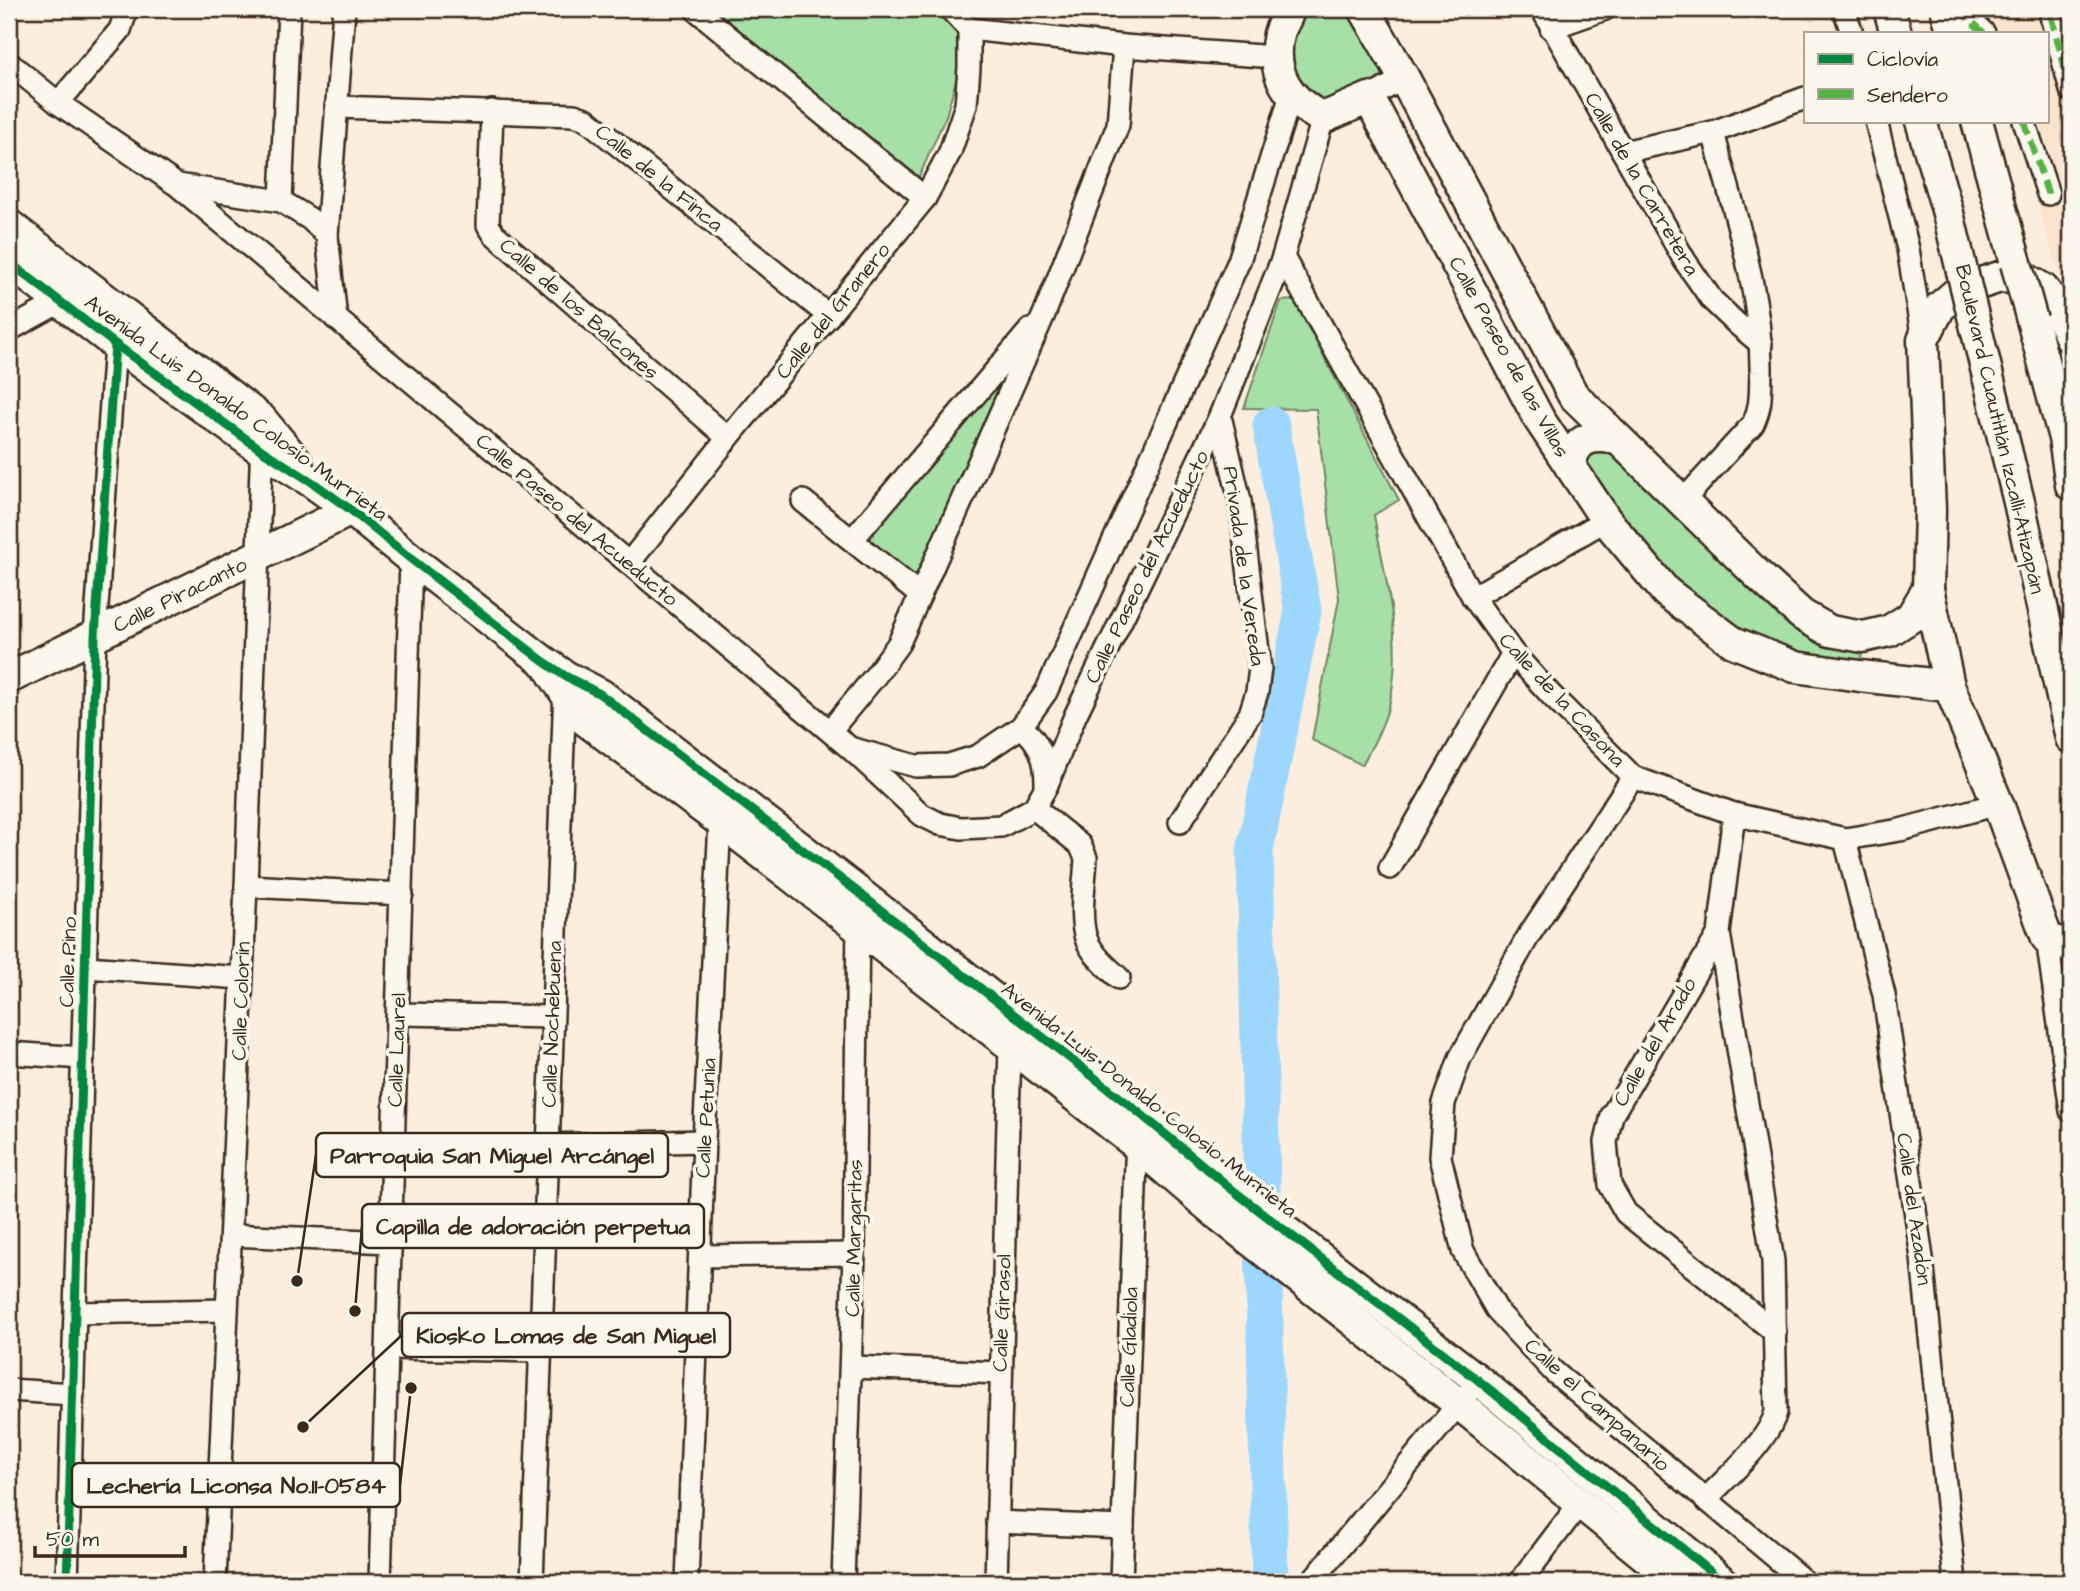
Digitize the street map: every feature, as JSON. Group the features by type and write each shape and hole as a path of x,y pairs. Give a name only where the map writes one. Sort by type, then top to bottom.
{"street":[{"path":"58,103 120,30 127,9"},
{"path":"281,201 289,9"},
{"path":"336,320 327,235 344,9"},
{"path":"695,9 925,198"},
{"path":"950,9 969,29 1124,46 1275,57"},
{"name":"Calle Paseo de las Villas","path":"1364,9 1404,78 1573,395 1802,615 1830,631 1863,637 1889,631 1911,617 1928,589"},
{"name":"Calle de la Carretera","path":"1542,9 1692,271 1713,300 1761,344"},
{"path":"1551,28 1605,9"},
{"path":"1844,9 1852,32"},
{"path":"1889,9 1896,32"},
{"path":"1946,9 1953,32"},
{"path":"1958,9 1983,32"},
{"path":"1292,10 1279,31 1275,57 1280,77 1306,110 1324,118 1404,78"},
{"path":"2051,16 2071,90"},
{"name":"Calle del Granero","path":"629,563 925,198 950,152 966,105 969,29"},
{"path":"830,731 899,643 1045,312 1118,125 1124,46"},
{"name":"Calle Paseo del Acueducto","path":"9,63 58,103 177,185 830,731 922,815 940,824 961,828 1001,827 1034,808 1046,787 1075,716 1220,416 1283,257 1324,118"},
{"name":"Calle Paseo del Acueducto","path":"850,749 916,766 949,765 978,756 1021,727 1046,692 1239,261 1292,95"},
{"name":"Calle Paseo de las Villas","path":"1368,98 1539,419 1606,520 1666,592 1733,642 1795,667 1948,686"},
{"path":"1623,152 1713,132 1804,98"},
{"name":"Calle de la Finca","path":"336,107 492,111 574,115 586,119 829,316"},
{"name":"Calle de los Balcones","path":"492,111 488,225 494,234 728,438"},
{"path":"1876,122 1908,249 1923,340 1930,510 1928,589 1948,686 2059,943 2071,1111"},
{"name":"Boulevard Cuautitlán Izcalli-Atizapán","path":"1921,122 1948,213 2016,489 2063,652 2071,738"},
{"path":"1977,122 2064,438 2071,485"},
{"path":"2024,122 2048,194"},
{"path":"1682,502 1753,424 1760,408 1761,344 1751,279 1713,132"},
{"name":"Calle Paseo del Acueducto","path":"177,185 281,201 310,219 327,235"},
{"name":"Avenida Luis Donaldo Colosio Murrieta","path":"9,225 261,419 313,481"},
{"name":"Calle de la Casona","path":"1283,257 1473,597 1513,653 1633,777 1734,814 1845,839 1900,830 1998,804"},
{"name":"Avenida Luis Donaldo Colosio Murrieta","path":"9,262 115,344 263,451 313,481 558,675 600,694 1137,1111 1227,1204 1459,1404 1677,1582"},
{"path":"1923,340 1940,307 1960,290 2000,277 2026,279 2043,289 2055,304 2071,338"},
{"path":"9,330 60,302"},
{"path":"853,539 1045,312"},
{"name":"Calle Pino","path":"67,1582 95,636 115,344"},
{"name":"Privada de la Vereda","path":"1180,822 1250,714 1257,692 1260,668 1240,501 1220,416"},
{"name":"Calle Colorín","path":"215,1582 246,886 263,451 261,419"},
{"path":"1570,466 1575,449 1581,443 1598,436 1618,439"},
{"path":"803,500 920,596"},
{"name":"Calle Piracanto","path":"9,678 351,510"},
{"path":"1473,597 1606,520"},
{"name":"Calle Laurel","path":"380,1582 411,559"},
{"path":"1860,676 1869,655 1863,637"},
{"path":"1390,868 1513,653"},
{"name":"Avenida Luis Donaldo Colosio Murrieta","path":"558,675 581,717 858,926 1137,1145 1227,1204 1478,1380 1723,1582"},
{"name":"Calle Nochebuena","path":"532,1582 552,1017 558,675"},
{"path":"1021,727 1030,734 1041,751 1046,768 1046,787"},
{"name":"Calle el Campanario","path":"1633,777 1530,936 1460,1058 1444,1103 1440,1157 1463,1251 1498,1312 1554,1372 1805,1582"},
{"path":"1034,808 1085,851 1083,924 1087,941 1098,958 1119,978"},
{"name":"Calle del Arado","path":"1705,1500 1763,1438 1772,1425 1776,1412 1773,1261 1719,933 1734,814"},
{"name":"Calle Petunia","path":"687,1582 699,1256 720,821"},
{"name":"Calle del Azadón","path":"1845,839 1884,995 1922,1258 1955,1582"},
{"path":"246,886 402,894"},
{"name":"Calle Margaritas","path":"843,1582 852,1367 859,893"},
{"name":"Calle del Arado","path":"1719,933 1612,1115 1606,1142 1610,1185 1626,1213 1774,1332"},
{"path":"86,967 242,978"},
{"path":"399,1014 552,1017"},
{"name":"Calle Girasol","path":"996,1582 1010,1045"},
{"path":"9,1053 83,1058"},
{"name":"Calle Gladiola","path":"1121,1582 1137,1111"},
{"path":"548,1144 704,1141"},
{"path":"231,1235 391,1242"},
{"path":"699,1256 854,1254"},
{"path":"75,1313 227,1310"},
{"path":"387,1348 541,1351"},
{"path":"852,1367 1000,1373"},
{"path":"1311,1582 1478,1380"},
{"path":"9,1390 73,1394"},
{"path":"1520,1582 1580,1503"},
{"path":"997,1522 1123,1527"}],"shaded area":[{"path":"1982,9 2071,9 2071,312 2012,122 2048,122 2048,32 1989,32"}],"green space":[{"path":"713,9 942,9 963,31 958,73 946,116 919,177"},
{"path":"1328,9 1360,9 1390,61 1382,75 1359,94 1320,105 1289,66 1292,22"},
{"path":"1294,300 1399,500 1374,515 1394,631 1394,678 1385,717 1362,765 1312,740 1339,599 1316,409 1244,408 1281,301"},
{"path":"1029,338 918,588 859,538"},
{"path":"1602,444 1859,642 1862,655 1856,668 1736,637 1662,580 1580,472 1589,448"}],"waterway":[{"path":"1262,1191 1255,850 1303,611 1271,425"},
{"path":"1263,1234 1270,1582"}],"marked path":[{"path":"1958,9 1983,32"},
{"path":"2051,16 2071,90"},
{"path":"2024,122 2048,194"}],"cycle path":[{"path":"9,262 115,344 263,451 351,510 543,661 600,694 859,893 1137,1111 1234,1191 1478,1380 1723,1582"},
{"path":"67,1582 95,636 115,344"}],"place":[{"name":"Parroquia San Miguel Arcángel","path":"297,1281"},
{"name":"Capilla de adoración perpetua","path":"355,1311"},
{"name":"Lechería Liconsa No.11-0584","path":"411,1388"},
{"name":"Kiosko Lomas de San Miguel","path":"303,1427"}]}
